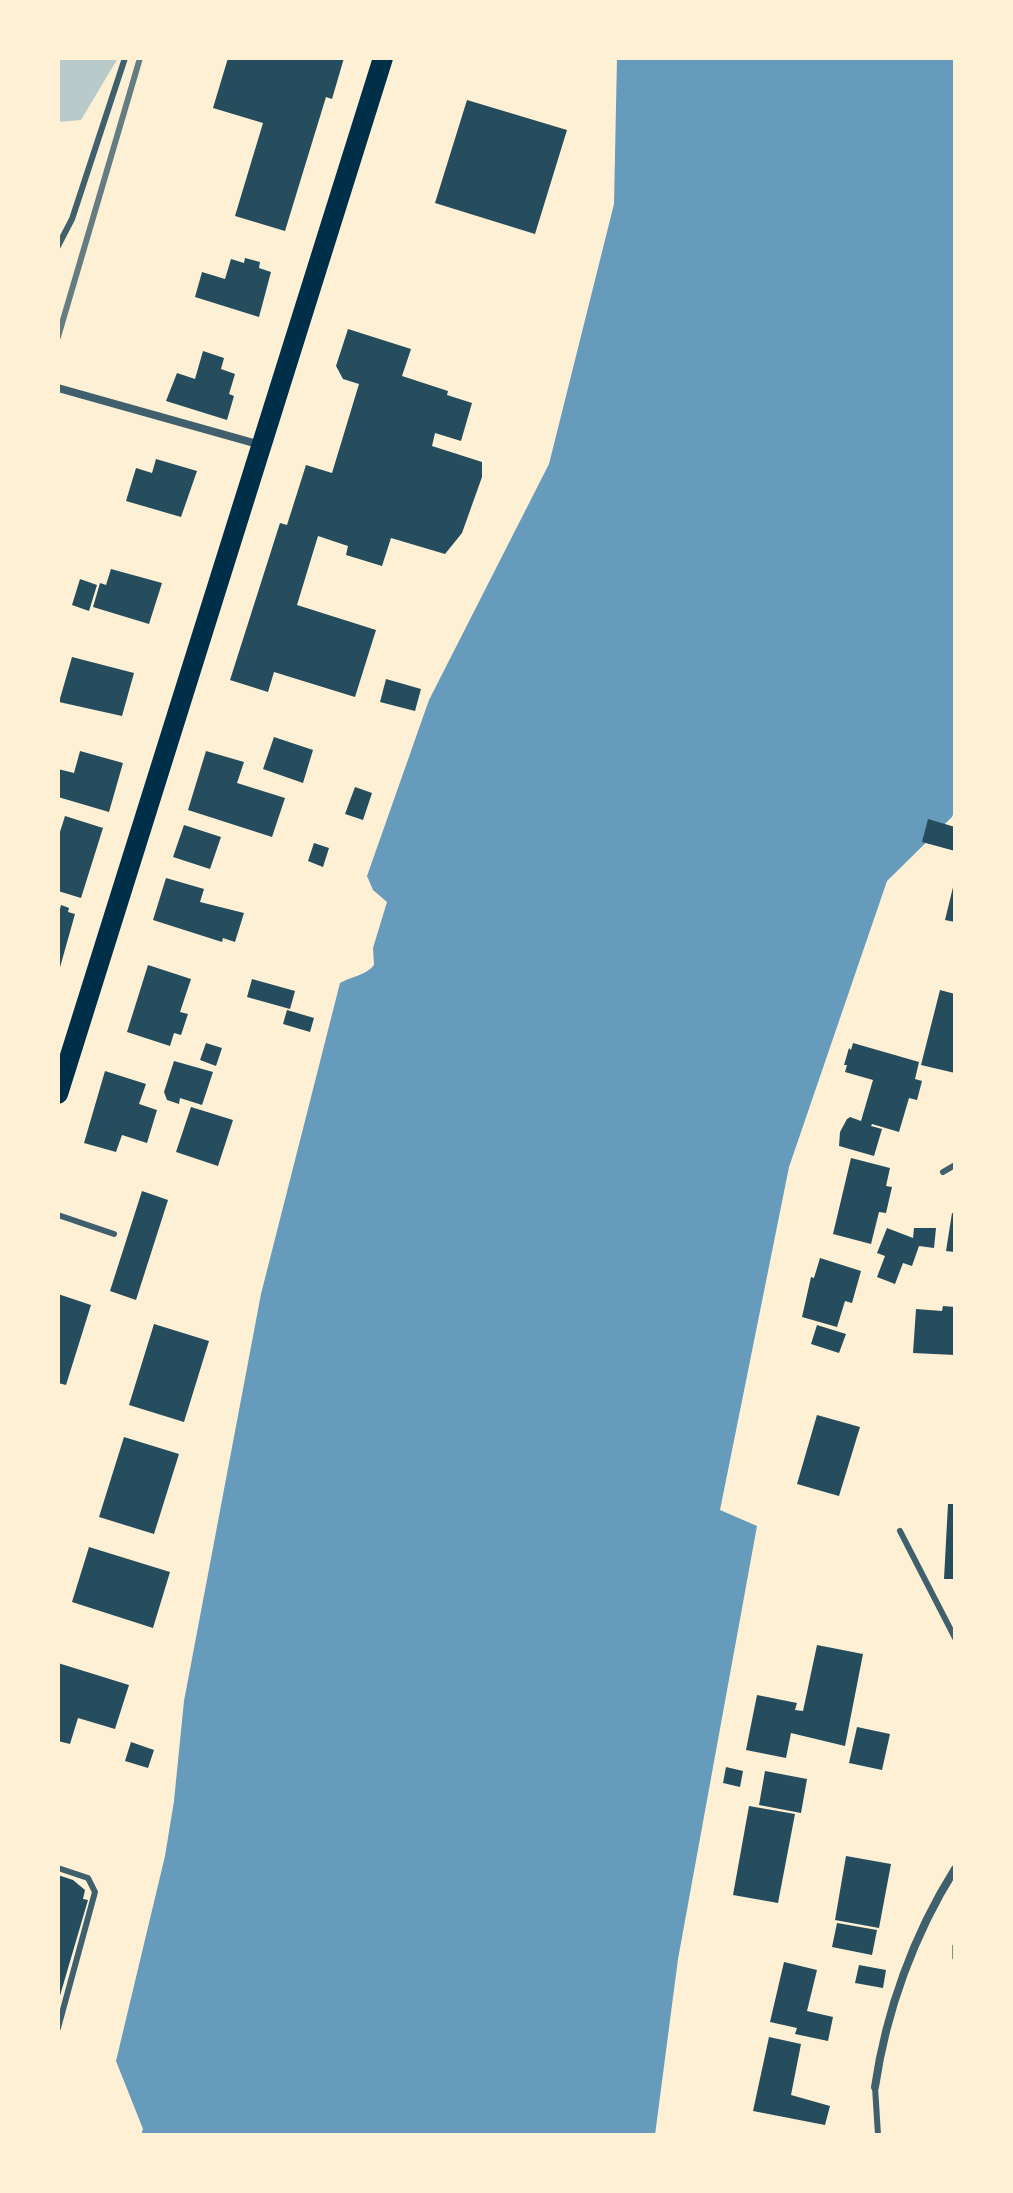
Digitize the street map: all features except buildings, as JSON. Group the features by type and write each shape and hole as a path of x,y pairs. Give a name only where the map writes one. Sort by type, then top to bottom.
{"main road":[{"path":"58,1094 383,58"}],"street":[{"path":"58,388 262,445"},
{"path":"875,2087 881,2045 912,1955 936,1900 955,1869"}],"lane":[{"path":"58,246 72,219 125,58"},
{"path":"943,1172 955,1165"},
{"path":"58,1215 114,1234"},
{"path":"900,1531 955,1638"},
{"path":"58,1868 88,1878 95,1892 58,2028"},
{"path":"875,2087 878,2135"}],"path":[{"path":"955,1946 955,1958"}],"shaded area":[{"path":"58,58 118,58 81,120 58,122"}],"water":[{"path":"617,58 955,58 955,810 952,817 887,881 789,1167 720,1510 757,1526 678,1959 655,2135 141,2135 143,2129 116,2061 165,1856 184,1701 261,1294 340,983 374,965 373,948 387,902 373,890 367,876 429,700 549,464 614,204"}],"railway":[{"path":"58,337 140,58"}]}
